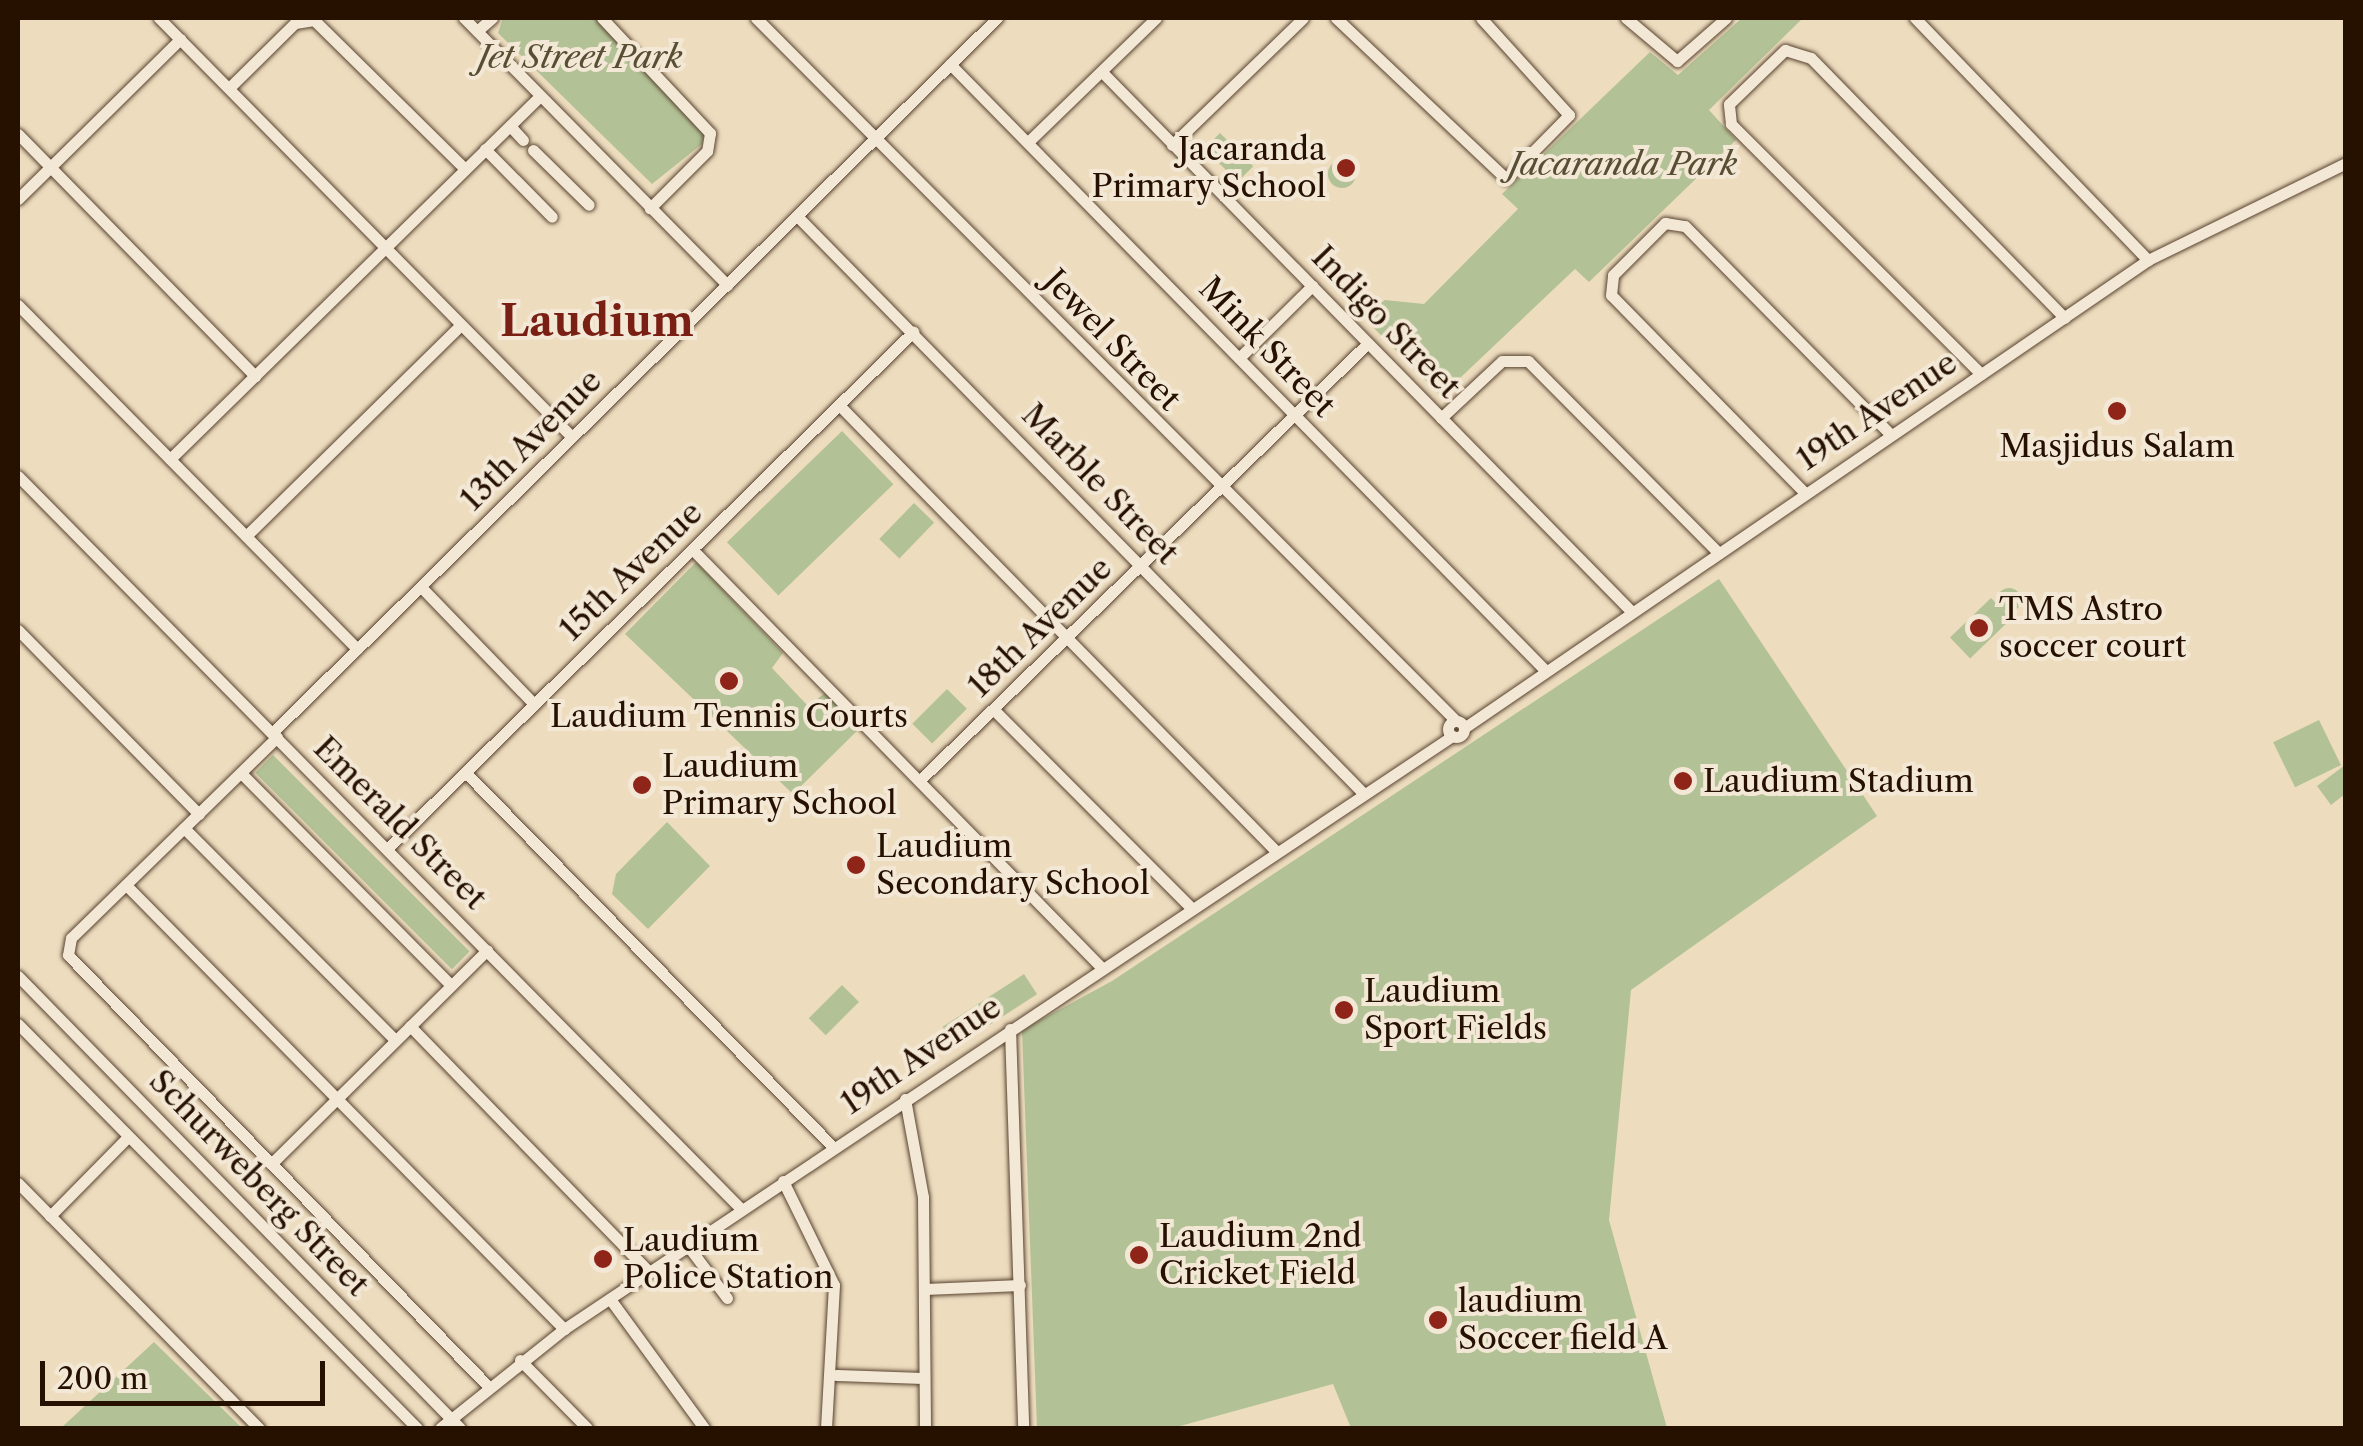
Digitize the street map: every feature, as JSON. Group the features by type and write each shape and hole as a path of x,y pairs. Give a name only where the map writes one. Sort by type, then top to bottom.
{"street":[{"path":"159,18 571,436"},
{"path":"464,18 727,285"},
{"path":"477,31 492,18"},
{"path":"602,18 710,133 707,152 650,208"},
{"name":"Jewel Street","path":"756,18 1454,726"},
{"name":"13th Avenue","path":"271,1164 71,959 71,938 240,773 571,436 997,18"},
{"path":"1028,142 1156,18"},
{"path":"1172,145 1303,18"},
{"path":"1336,18 1491,174 1513,176 1569,111 1481,18"},
{"path":"1626,18 1677,61 1726,18"},
{"path":"1915,18 2148,260"},
{"path":"229,88 295,23 314,20 465,168"},
{"path":"18,199 180,39"},
{"path":"1978,376 1731,124 1730,104 1785,50 1806,53 2065,318"},
{"name":"Mink Street","path":"950,64 1544,669"},
{"name":"Indigo Street","path":"1102,72 1631,611"},
{"path":"170,459 540,96"},
{"path":"510,126 523,140"},
{"path":"18,134 256,376"},
{"path":"486,149 552,217"},
{"path":"534,150 589,206"},
{"name":"19th Avenue","path":"440,1428 486,1384 520,1360 2148,260 2314,182 2346,162"},
{"name":"Marble Street","path":"797,216 1362,792"},
{"path":"1805,493 1612,296 1613,275 1665,224 1690,231 1891,435"},
{"path":"1239,358 1312,286"},
{"path":"18,305 357,650"},
{"path":"246,536 461,325"},
{"name":"15th Avenue","path":"387,848 912,332"},
{"name":"18th Avenue","path":"919,781 1368,343"},
{"path":"1441,418 1502,362 1528,361 1718,552"},
{"path":"839,405 1275,850"},
{"name":"Emerald Street","path":"18,476 741,1210"},
{"path":"692,550 1100,967"},
{"path":"422,588 534,704"},
{"path":"18,630 199,814"},
{"path":"995,710 1190,907"},
{"path":"240,773 450,985"},
{"path":"466,773 833,1147"},
{"path":"184,828 395,1040"},
{"path":"126,885 564,1330"},
{"path":"486,1384 271,1164 487,950"},
{"name":"Schurweberg Street","path":"18,976 460,1428"},
{"path":"18,1024 417,1428"},
{"path":"410,1026 650,1273"},
{"path":"1010,1029 1024,1428"},
{"path":"905,1099 921,1175 925,1428"},
{"path":"50,1216 128,1136"},
{"path":"783,1181 829,1262 836,1375 826,1428"},
{"path":"18,1183 258,1428"},
{"path":"688,1246 727,1298"},
{"path":"925,1289 1020,1285"},
{"path":"610,1299 704,1428"},
{"path":"520,1360 587,1428"},
{"path":"836,1375 924,1378"}],"green space":[{"name":"Jet Street Park","path":"503,18 595,18 704,134 702,144 652,184 498,33"},
{"name":"Jacaranda Park","path":"1742,18 1803,18 1709,110 1736,140 1589,282 1575,269 1441,396 1362,316 1385,300 1424,304 1518,209 1502,194 1650,52 1678,75"},
{"path":"1220,133 1253,166 1238,182 1204,149"},
{"path":"1342,160 1352,164 1356,174 1352,184 1342,188 1332,184 1328,174 1332,164"},
{"path":"842,431 893,484 778,595 727,542"},
{"path":"914,503 934,522 899,558 879,539"},
{"name":"Laudium Tennis Courts","path":"696,562 783,653 772,668 808,706 825,693 860,728 793,794 625,634"},
{"name":"Laudium Sport Fields","path":"1719,579 1877,816 1631,990 1609,1220 1667,1428 1351,1428 1333,1384 1173,1428 1037,1428 1022,1030 1112,981"},
{"path":"2009,588 2021,600 2009,612 1997,600"},
{"name":"TMS Astro soccer court","path":"1991,598 2011,619 1970,658 1950,638"},
{"path":"947,689 967,709 932,743 912,724"},
{"path":"2319,720 2341,765 2295,787 2273,742"},
{"path":"273,755 470,952 452,969 255,773"},
{"path":"2345,765 2345,794 2331,805 2317,786"},
{"path":"667,822 710,866 648,929 612,894 616,874"},
{"path":"1024,974 1037,994 956,1047 943,1027"},
{"path":"842,985 859,1002 826,1035 809,1018"},
{"path":"154,1342 242,1428 61,1428"}],"place":[{"name":"Jacaranda Primary School","path":"1346,168"},
{"name":"Masjidus Salam","path":"2117,411"},
{"name":"TMS Astro soccer court","path":"1979,628"},
{"name":"Laudium Tennis Courts","path":"729,681"},
{"name":"Laudium Stadium","path":"1683,781"},
{"name":"Laudium Primary School","path":"642,785"},
{"name":"Laudium Secondary School","path":"856,865"},
{"name":"Laudium Sport Fields","path":"1344,1010"},
{"name":"Laudium 2nd Cricket Field","path":"1139,1255"},
{"name":"Laudium Police Station","path":"603,1259"},
{"name":"laudium Soccer field A","path":"1438,1320"}],"district":[{"name":"Laudium","path":"597,321"}]}
